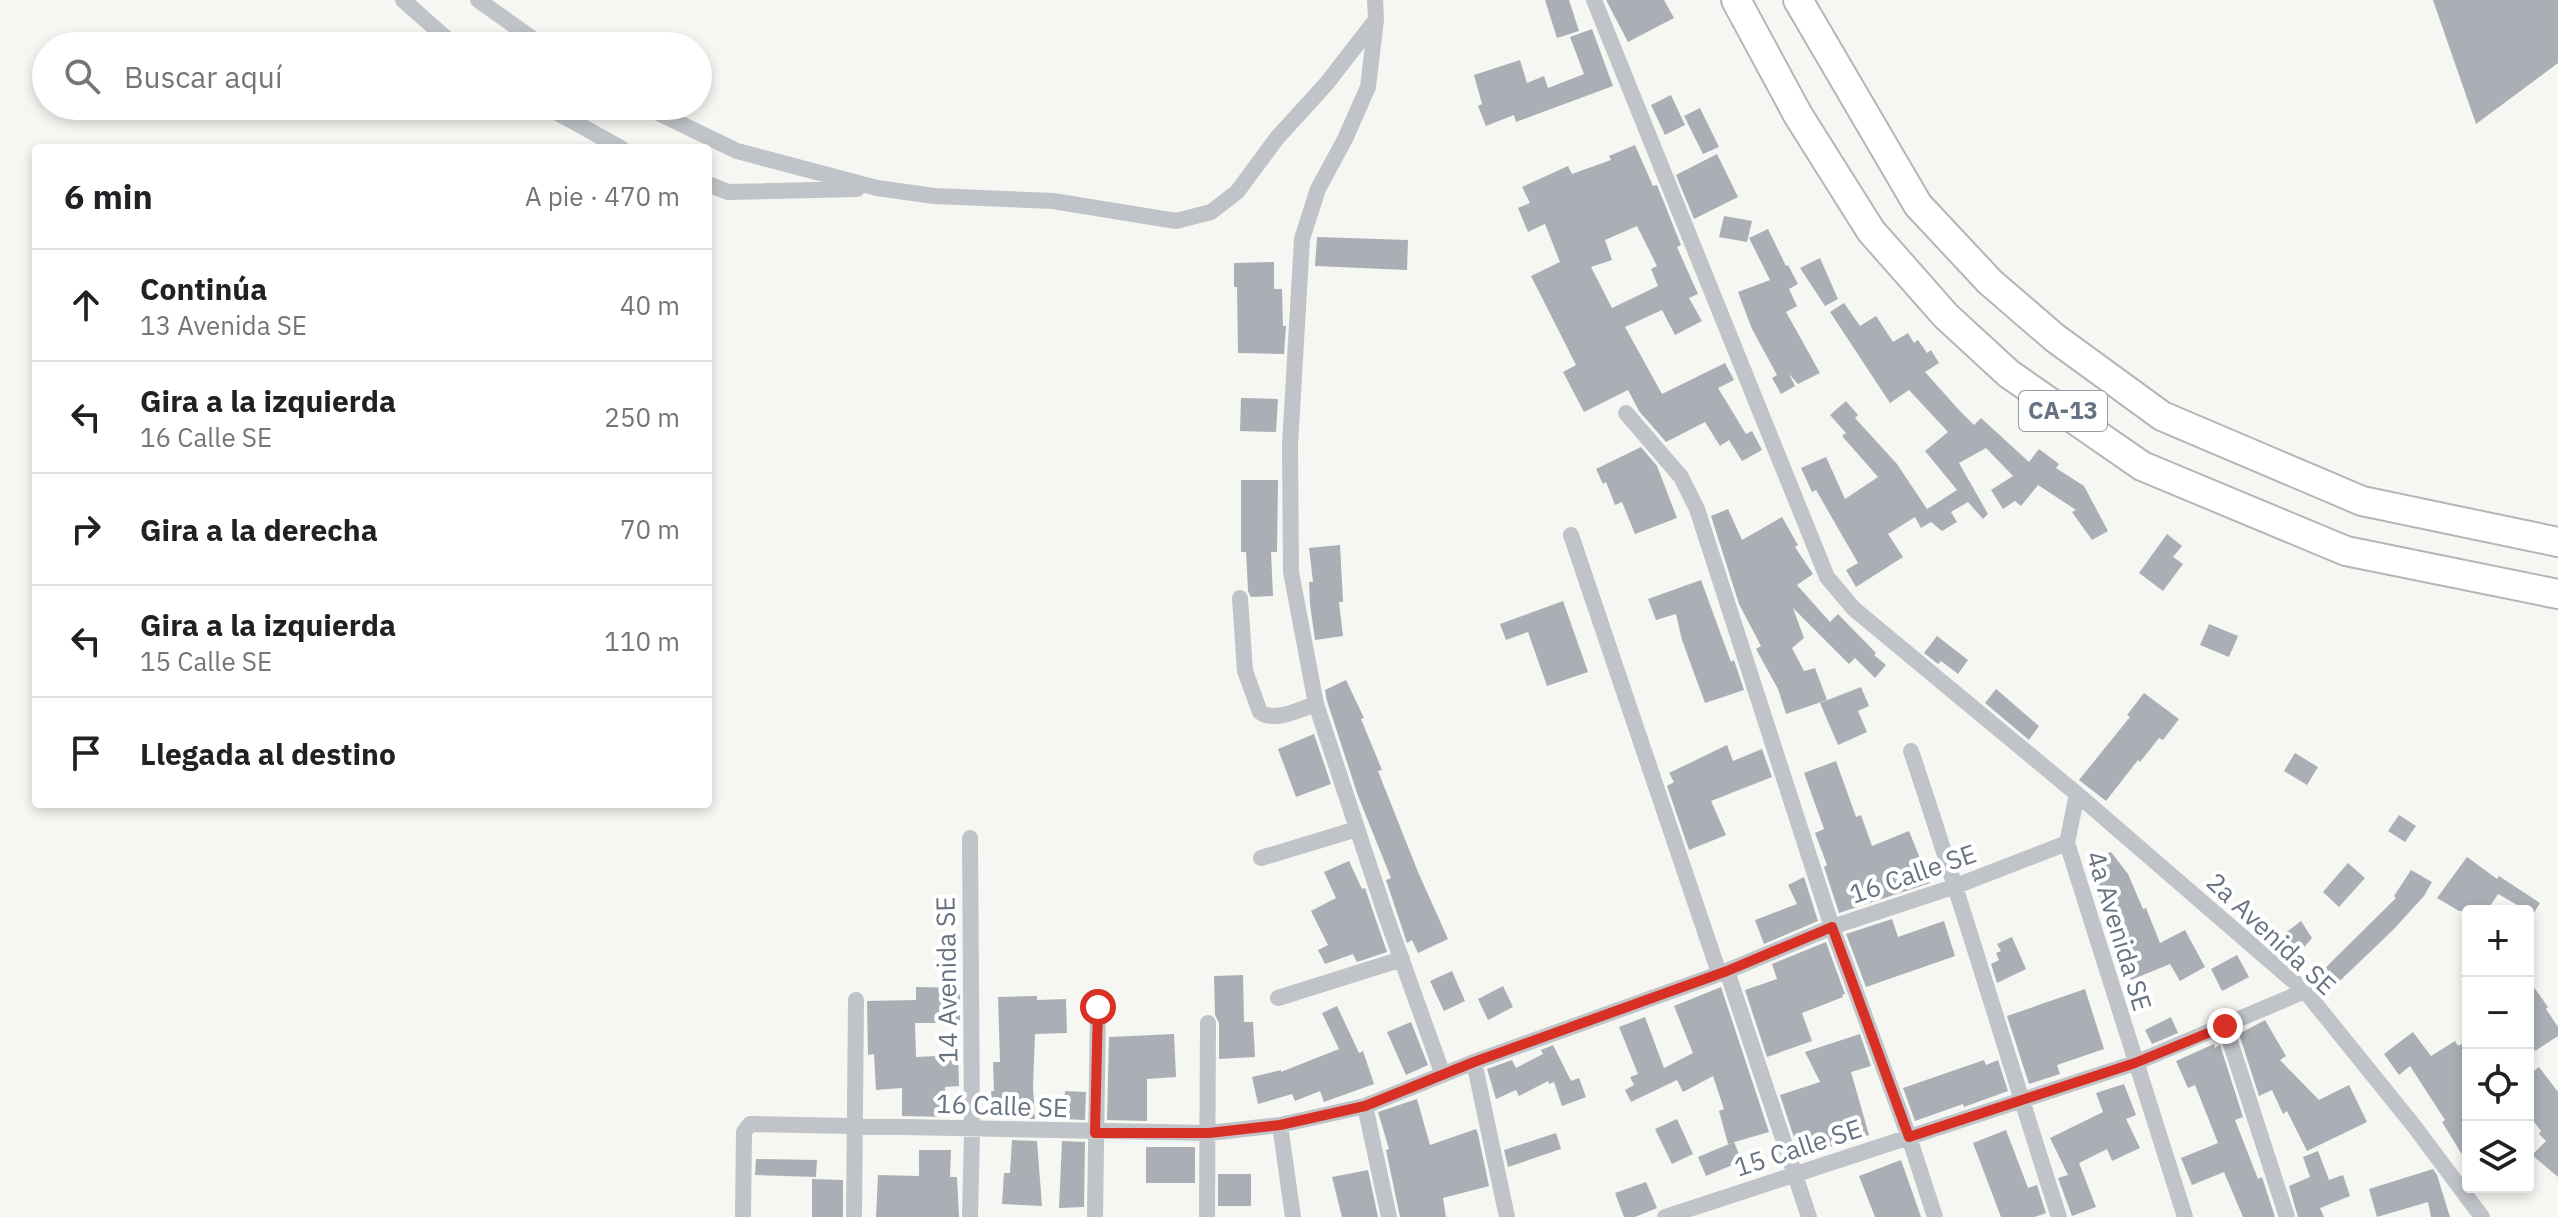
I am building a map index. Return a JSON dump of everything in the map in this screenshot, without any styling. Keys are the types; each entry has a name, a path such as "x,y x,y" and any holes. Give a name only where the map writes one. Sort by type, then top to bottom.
{"highway":[{"name":"CA-13","path":"1736,0 1798,115 1871,231 1946,316 2009,374 2142,466 2346,551 2558,594"},
{"name":"CA-13","path":"1798,0 1918,205 2001,291 2055,338 2162,416 2362,501 2558,542"}],"street":[{"path":"403,0 439,32"},
{"path":"478,0 523,32"},
{"path":"1375,0 1376,20 1368,87 1318,189 1302,239 1290,445 1291,572 1316,704 1443,1075"},
{"name":"2a Avenida SE","path":"1594,0 1827,577 1854,609 2077,794 2305,991 2414,1126 2482,1217"},
{"path":"673,120 737,151 877,188 934,196 1053,201 1176,221 1211,212 1237,192 1277,138 1327,83 1376,20"},
{"path":"570,120 614,144"},
{"path":"712,186 728,192 877,188"},
{"path":"1626,413 1681,477 1697,509 1832,927 1935,1217"},
{"path":"1571,535 1809,1217"},
{"path":"1240,598 1245,671 1260,712 1273,717 1316,704"},
{"path":"1911,751 2059,1217"},
{"name":"4a Avenida SE","path":"2077,794 2067,843 2185,1217"},
{"path":"1261,858 1357,829"},
{"name":"14 Avenida SE","path":"970,838 970,1217"},
{"name":"16 Calle SE","path":"743,1217 744,1132 750,1124 1095,1133 1209,1133 1280,1125 1365,1106 1474,1062 1723,972 1832,927 1956,886 2067,843"},
{"path":"1278,998 1402,959"},
{"name":"15 Calle SE","path":"1665,1217 2135,1063 2305,991"},
{"path":"854,1217 856,1000"},
{"path":"1095,1217 1098,1007"},
{"path":"1207,1217 1208,1023"},
{"path":"2225,1026 2287,1217"},
{"path":"1474,1062 1507,1217"},
{"path":"1365,1106 1389,1217"},
{"path":"1280,1125 1293,1217"}],"building":[{"path":"1545,0 1569,0 1579,31 1557,38"},
{"path":"1606,0 1664,0 1674,18 1628,42"},
{"path":"2433,0 2558,0 2558,63 2476,124"},
{"path":"1592,29 1613,86 1516,122 1514,115 1486,126 1478,106 1482,104 1474,75 1520,60 1527,83 1544,76 1548,88 1584,74 1570,37"},
{"path":"1671,95 1685,125 1665,135 1651,105"},
{"path":"1700,108 1719,147 1703,154 1684,116"},
{"path":"1635,145 1653,186 1657,185 1681,245 1677,247 1698,294 1689,298 1702,321 1675,335 1662,310 1625,327 1662,394 1725,363 1734,380 1718,388 1746,434 1752,431 1762,450 1742,461 1729,440 1720,446 1705,422 1666,442 1639,411 1628,390 1584,412 1563,372 1576,365 1531,276 1560,262 1545,224 1528,232 1518,208 1530,203 1522,187 1568,166 1572,174 1611,160 1609,156","holes":["1637,226 1657,266 1651,269 1658,286 1612,308 1591,267 1612,260 1605,240"]},
{"path":"1717,154 1738,197 1694,219 1676,175"},
{"path":"1724,216 1752,221 1747,242 1719,237"},
{"path":"1768,229 1798,284 1789,289 1797,306 1786,312 1820,373 1798,384 1789,374 1795,386 1781,394 1772,378 1777,375 1752,329 1738,292 1770,280 1749,238"},
{"path":"1317,237 1408,240 1407,270 1315,266"},
{"path":"1820,258 1838,299 1825,306 1800,268"},
{"path":"1274,262 1274,289 1282,289 1283,326 1286,326 1284,354 1238,353 1234,263"},
{"path":"1844,303 1860,326 1876,316 1893,342 1908,333 1914,343 1918,340 1927,353 1931,350 1939,363 1925,372 1959,410 1974,425 1981,418 2029,462 2039,449 2059,464 2056,468 2084,486 2108,531 2092,540 2072,512 2076,510 2038,485 2021,506 2015,501 2003,509 1991,490 2013,476 1986,448 1959,463 1988,514 1983,519 1968,502 1951,512 1957,522 1942,531 1931,522 1921,528 1915,517 1888,534 1903,557 1856,587 1846,570 1858,563 1816,490 1812,492 1801,468 1826,457 1845,499 1878,477 1842,436 1846,433 1830,415 1846,401 1858,415 1855,418 1897,464 1927,509 1957,490 1925,451 1948,432 1909,390 1890,403 1830,312"},
{"path":"1241,398 1278,399 1276,432 1240,431"},
{"path":"1641,447 1657,466 1677,518 1635,534 1622,502 1615,505 1606,482 1603,484 1596,469"},
{"path":"1241,480 1278,480 1277,552 1271,552 1273,596 1251,597 1248,591 1246,552 1241,552"},
{"path":"1728,509 1742,540 1782,517 1798,545 1795,547 1813,574 1797,585 1830,622 1838,614 1876,653 1874,655 1886,665 1875,678 1855,658 1849,664 1793,608 1804,638 1792,648 1804,671 1815,668 1827,700 1786,714 1778,689 1756,649 1761,646 1739,604 1711,516"},
{"path":"2167,534 2182,546 2173,557 2183,564 2163,591 2139,573"},
{"path":"1340,545 1343,602 1339,602 1343,636 1315,640 1310,604 1309,582 1313,582 1309,548"},
{"path":"1701,580 1744,690 1705,703 1676,614 1656,620 1648,599"},
{"path":"1563,601 1588,672 1547,686 1528,632 1506,640 1500,624"},
{"path":"2209,624 2238,636 2229,657 2200,645"},
{"path":"1937,636 1968,660 1958,674 1924,653"},
{"path":"1346,680 1364,718 1361,719 1382,770 1378,771 1448,939 1418,953 1412,940 1407,943 1386,880 1391,878 1358,796 1327,701 1325,690"},
{"path":"1861,687 1869,706 1858,711 1867,732 1838,745 1820,703"},
{"path":"1996,689 2039,726 2029,740 1985,703"},
{"path":"2144,693 2179,719 2163,740 2159,738 2140,762 2138,760 2106,801 2079,780 2130,717 2127,715"},
{"path":"1314,734 1331,784 1296,797 1278,749"},
{"path":"1727,745 1733,761 1762,749 1772,777 1711,801 1726,835 1689,850 1667,786 1674,782 1669,773"},
{"path":"2295,753 2318,767 2307,785 2284,771"},
{"path":"1836,761 1856,817 1861,815 1872,846 1909,831 1930,883 1839,913 1815,833 1824,829 1804,773"},
{"path":"2399,815 2416,826 2405,842 2388,831"},
{"path":"2111,852 2128,874 2160,943 2185,930 2205,967 2180,981 2170,964 2131,980 2122,956 2125,955 2093,882 2102,879 2093,860"},
{"path":"2467,857 2497,879 2499,876 2540,903 2534,913 2534,905 2517,905 2498,894 2491,905 2462,905 2462,911 2459,911 2437,898"},
{"path":"1349,861 1362,889 1365,888 1387,952 1357,962 1353,954 1325,964 1318,950 1328,945 1311,911 1336,898 1324,872"},
{"path":"2348,863 2365,878 2339,907 2323,892"},
{"path":"2411,870 2432,882 2424,896 2324,996 2311,982 2396,898 2394,896"},
{"path":"1804,877 1818,921 1764,944 1755,920 1797,904 1788,885"},
{"path":"1892,919 1898,937 1944,921 1955,956 1866,987 1846,934"},
{"path":"2301,921 2312,938 2295,958 2280,937"},
{"path":"2012,937 2026,969 1997,983 1991,964 1999,960 1996,953 2001,951 1997,944"},
{"path":"1826,942 1845,994 1802,1013 1812,1041 1767,1057 1745,990 1777,979 1772,964"},
{"path":"2237,955 2249,977 2222,991 2211,969"},
{"path":"1452,971 1465,1001 1444,1011 1430,981"},
{"path":"1243,975 1244,1022 1253,1022 1255,1057 1219,1059 1214,976"},
{"path":"1503,986 1513,1007 1488,1020 1478,999"},
{"path":"916,987 960,988 960,1023 915,1023 916,1057 958,1055 959,1086 945,1087 946,1117 902,1116 902,1088 876,1090 874,1054 868,1055 867,1001 916,1000"},
{"path":"1721,987 1769,1132 1728,1144 1719,1111 1724,1109 1713,1076 1683,1092 1677,1080 1631,1102 1625,1090 1634,1085 1630,1077 1638,1074 1619,1027 1645,1017 1664,1068 1693,1053 1674,1006"},
{"path":"2534,987 2558,1027 2558,1036 2535,1051"},
{"path":"2085,989 2104,1049 2057,1065 2060,1074 2029,1084 2007,1016"},
{"path":"1037,996 1037,1000 1066,999 1067,1033 1035,1034 1035,1119 994,1118 991,1091 994,1091 993,1062 1000,1062 998,997"},
{"path":"1337,1006 1359,1053 1363,1051 1374,1084 1324,1102 1320,1091 1295,1101 1292,1094 1258,1104 1252,1077 1281,1072 1339,1049 1322,1013"},
{"path":"2171,1017 2178,1033 2152,1044 2145,1030"},
{"path":"2265,1020 2286,1056 2280,1060 2319,1100 2349,1085 2367,1122 2307,1151 2287,1111 2283,1114 2272,1090 2259,1096 2239,1034"},
{"path":"1411,1022 1428,1065 1406,1075 1387,1032"},
{"path":"2413,1032 2431,1056 2455,1041 2458,1046 2462,1044 2462,1154 2442,1122 2445,1120 2410,1066 2399,1075 2384,1054"},
{"path":"1174,1034 1176,1077 1147,1079 1147,1121 1107,1120 1109,1037"},
{"path":"1860,1034 1871,1066 1851,1072 1869,1135 1800,1156 1780,1095 1820,1082 1805,1052"},
{"path":"2214,1044 2215,1048 2220,1045 2243,1117 2235,1120 2258,1179 2262,1177 2275,1217 2243,1217 2224,1172 2192,1185 2181,1158 2218,1143 2195,1085 2188,1088 2176,1061"},
{"path":"1553,1045 1571,1081 1579,1078 1586,1097 1562,1106 1554,1082 1549,1084 1548,1081 1519,1096 1516,1090 1496,1099 1487,1069 1512,1060 1516,1068"},
{"path":"1984,1060 1986,1065 1998,1060 2008,1091 1915,1121 1903,1088"},
{"path":"2539,1067 2558,1092 2558,1177 2534,1157 2546,1141 2534,1122 2534,1071"},
{"path":"2124,1084 2136,1115 2126,1119 2140,1148 2112,1161 2107,1149 2079,1163 2096,1207 2072,1216 2058,1178 2068,1175 2050,1138 2103,1112 2096,1093"},
{"path":"1065,1091 1086,1092 1085,1120 1063,1119"},
{"path":"1417,1099 1430,1145 1476,1129 1478,1134 1489,1186 1443,1198 1446,1217 1400,1217 1386,1150 1389,1149 1378,1112"},
{"path":"1677,1119 1693,1154 1672,1164 1655,1129"},
{"path":"2006,1130 2028,1188 2037,1185 2046,1213 2035,1217 2001,1217 1973,1143"},
{"path":"1556,1133 1561,1149 1508,1167 1504,1150"},
{"path":"1012,1140 1037,1141 1042,1206 1002,1204 1004,1173 1010,1173"},
{"path":"1062,1141 1085,1142 1084,1207 1059,1208"},
{"path":"1734,1142 1742,1161 1706,1176 1698,1157"},
{"path":"1146,1147 1195,1147 1195,1183 1146,1183"},
{"path":"919,1150 951,1150 950,1177 957,1177 959,1217 876,1217 878,1175 919,1176"},
{"path":"2318,1151 2329,1180 2343,1175 2350,1196 2320,1208 2324,1217 2298,1217 2289,1186 2310,1177 2303,1157"},
{"path":"756,1159 817,1160 816,1177 755,1175"},
{"path":"1901,1160 1921,1217 1875,1217 1859,1176"},
{"path":"2433,1169 2450,1217 2431,1217 2428,1202 2377,1217 2369,1189"},
{"path":"1368,1170 1378,1217 1342,1217 1332,1177"},
{"path":"1218,1174 1251,1174 1251,1206 1218,1206"},
{"path":"812,1179 843,1180 843,1217 812,1217"},
{"path":"1646,1182 1657,1208 1635,1217 1624,1217 1615,1193"}],"route":[{"path":"1098,1007 1095,1133 1209,1133 1280,1125 1365,1106 1474,1062 1727,971 1832,927 1909,1137 2135,1063 2225,1026"}]}
